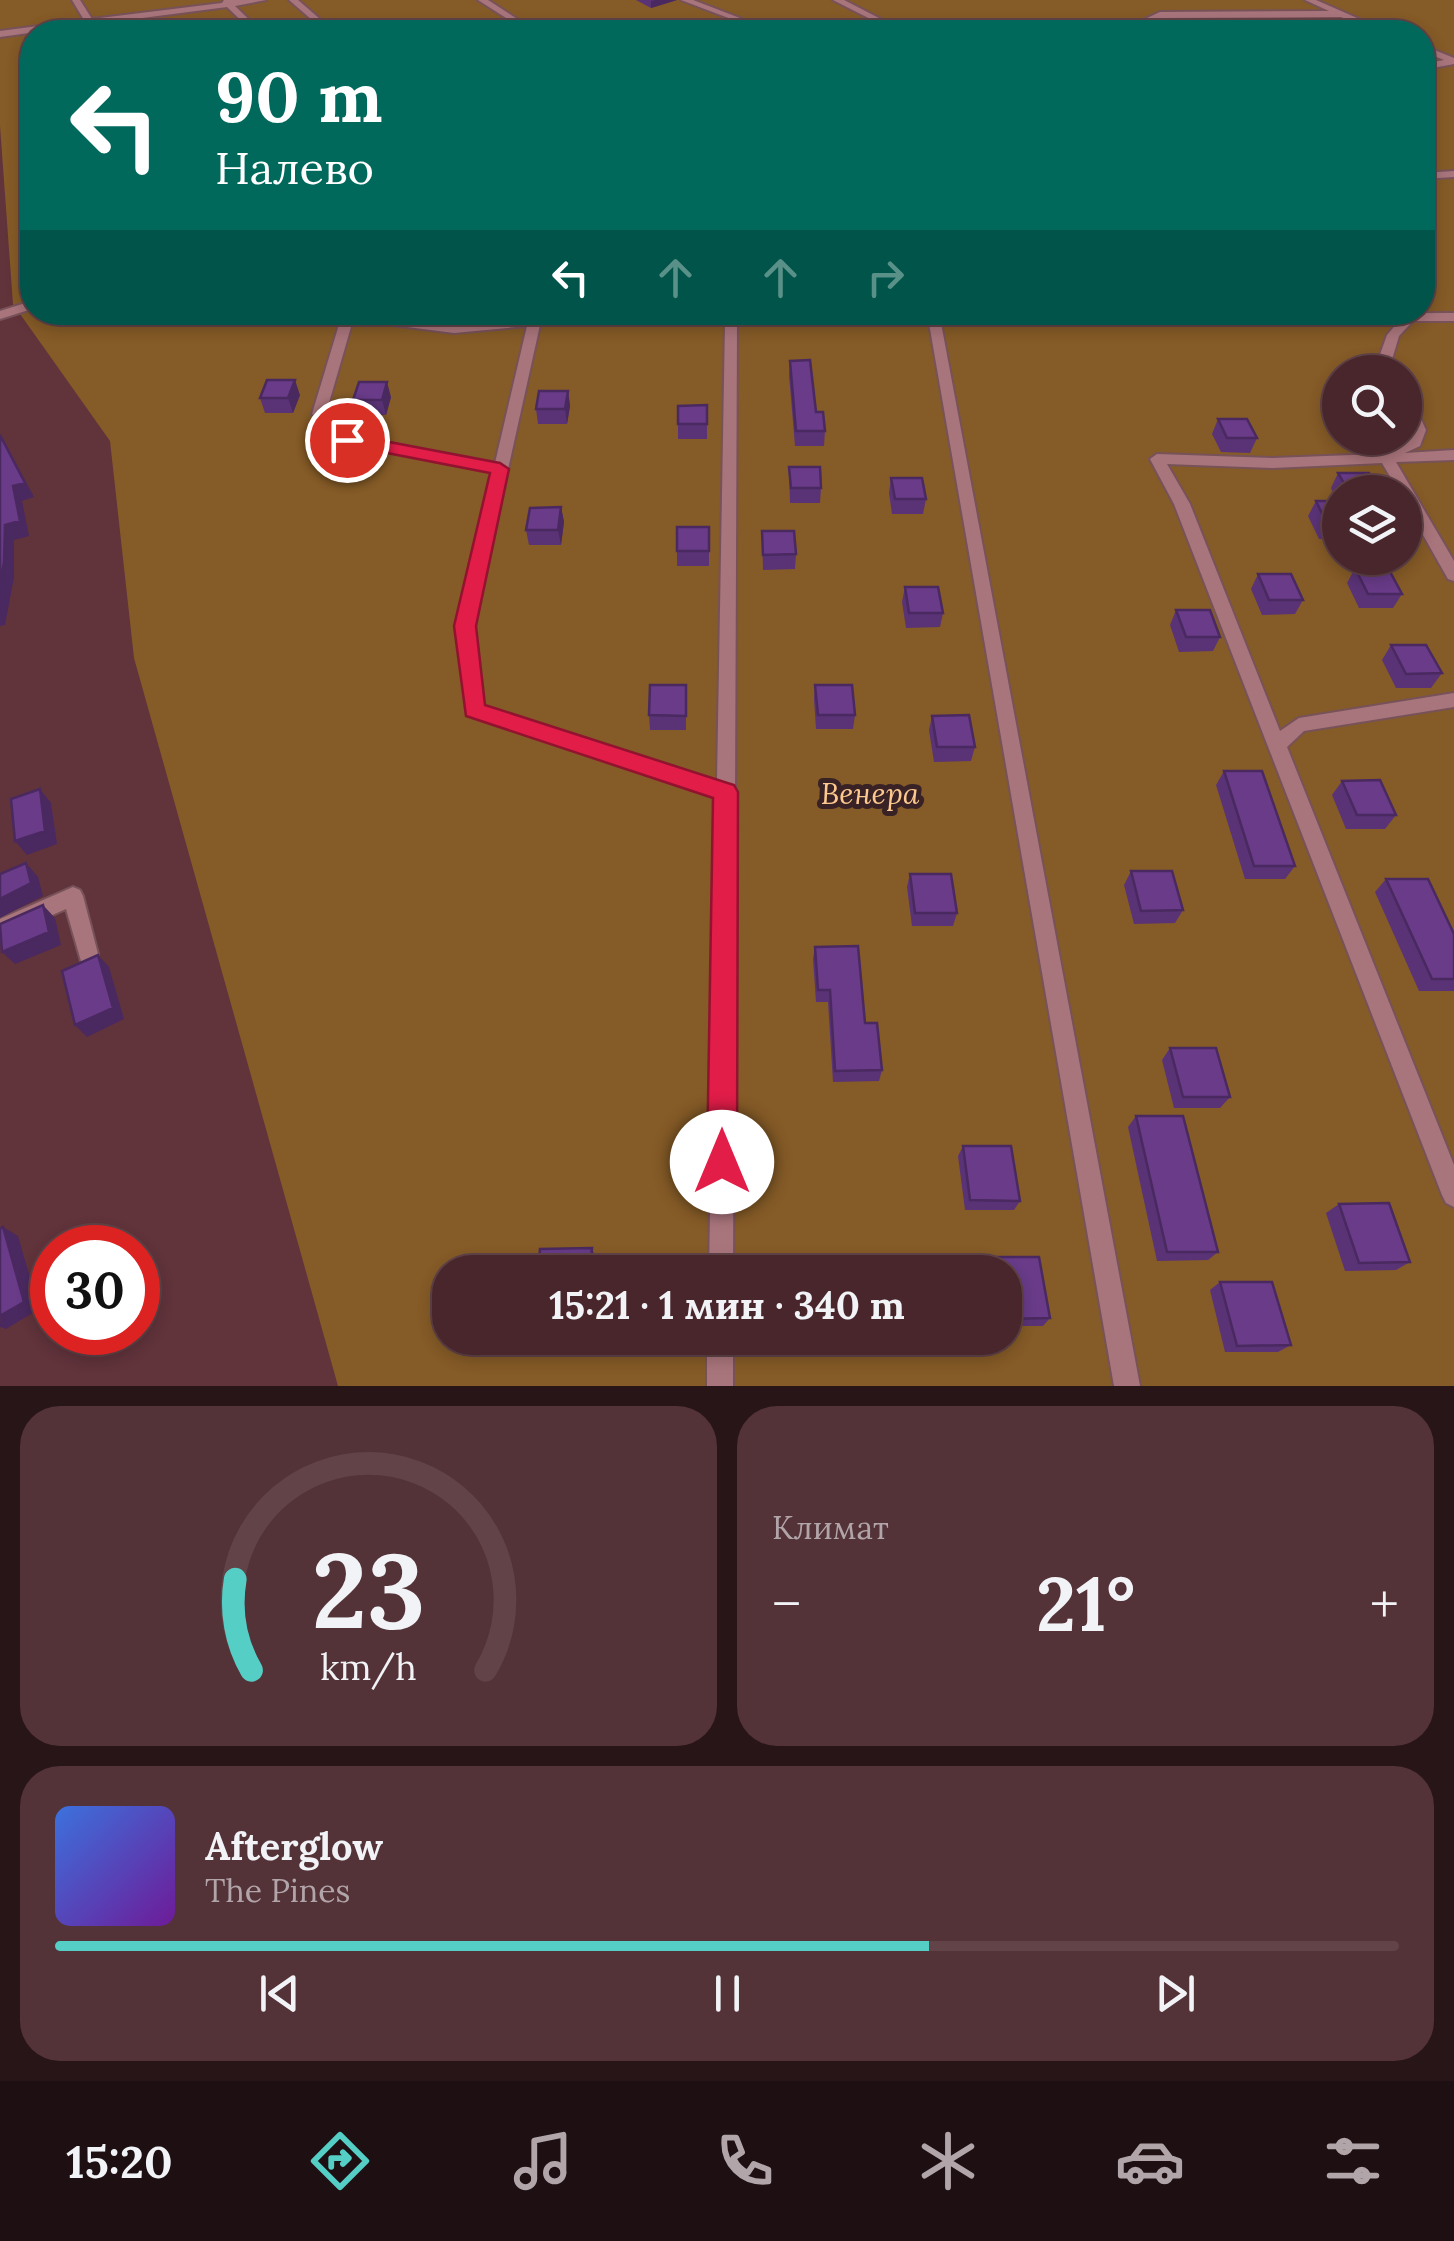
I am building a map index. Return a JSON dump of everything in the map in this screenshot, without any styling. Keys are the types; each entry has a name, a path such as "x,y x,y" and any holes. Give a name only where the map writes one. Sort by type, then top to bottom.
{"street":[{"path":"139,20 226,2 262,0"},
{"path":"293,0 317,20"},
{"path":"482,0 514,20"},
{"path":"685,0 739,20"},
{"path":"837,0 876,20"},
{"path":"1309,0 1356,20"},
{"path":"226,2 245,20"},
{"path":"1149,20 1160,15 1341,14"},
{"path":"345,325 320,414 347,440 500,469"},
{"path":"409,325 454,330 488,325"},
{"path":"533,325 465,626 474,710 726,792"},
{"path":"721,1255 731,325"},
{"path":"936,325 1127,1386"},
{"path":"1386,355 1393,335 1402,325"},
{"path":"1454,455 1274,463 1158,460 1182,504 1454,1195"},
{"path":"1384,456 1454,576"},
{"path":"1277,745 1299,725 1454,700"},
{"path":"0,930 74,896 88,954"},
{"path":"720,1355 720,1386"}],"green space":[{"name":"Венера","path":"0,0 1454,0 1454,1386 338,1386 134,658 110,441 28,325 1435,325 1435,20 20,20 20,314 13,304 0,126"}],"building":[{"path":"810,360 816,412 823,412 825,431 796,431 790,361"},
{"path":"267,380 295,380 288,398 260,398"},
{"path":"359,382 387,382 382,400 353,400"},
{"path":"539,391 568,391 565,409 536,409"},
{"path":"707,405 707,424 678,424 678,406"},
{"path":"1218,419 1247,419 1257,438 1227,438"},
{"path":"0,435 25,483 13,486 20,521 5,525 0,583"},
{"path":"789,467 820,467 821,488 791,488"},
{"path":"891,478 922,478 926,499 895,499"},
{"path":"561,507 558,530 526,530 530,508"},
{"path":"677,527 709,527 709,551 677,551"},
{"path":"762,531 794,531 796,554 763,555"},
{"path":"1258,574 1291,574 1303,600 1269,600"},
{"path":"1358,575 1392,575 1402,594 1368,594"},
{"path":"905,587 938,587 943,613 909,613"},
{"path":"1176,610 1210,610 1220,637 1186,637"},
{"path":"1391,645 1426,645 1442,673 1406,674"},
{"path":"650,685 686,685 686,716 649,715"},
{"path":"815,685 852,685 855,715 818,715"},
{"path":"969,715 975,747 937,747 932,716"},
{"path":"1224,771 1262,771 1295,866 1254,866"},
{"path":"1380,780 1396,815 1357,815 1342,781"},
{"path":"40,789 45,831 15,841 11,799"},
{"path":"26,863 31,883 0,899 0,874"},
{"path":"1131,871 1172,871 1183,910 1141,911"},
{"path":"910,874 951,874 957,913 915,913"},
{"path":"1386,879 1428,879 1454,934 1454,979 1432,979"},
{"path":"43,905 49,932 2,952 0,924"},
{"path":"858,946 865,1023 877,1023 882,1070 835,1071 830,990 818,990 815,947"},
{"path":"98,955 113,1008 75,1025 62,971"},
{"path":"1170,1048 1216,1048 1230,1097 1183,1097"},
{"path":"1136,1116 1183,1116 1218,1252 1167,1252"},
{"path":"963,1146 1011,1146 1020,1201 970,1200"},
{"path":"1389,1203 1410,1262 1359,1263 1339,1204"},
{"path":"3,1227 24,1302 0,1316 0,1229"},
{"path":"592,1248 591,1255 539,1255 540,1249"},
{"path":"1022,1257 1039,1257 1050,1318 1022,1319"},
{"path":"1220,1282 1272,1282 1291,1345 1237,1346"}],"route":[{"path":"347,440 500,469 465,626 474,710 726,792 722,1162"}]}
